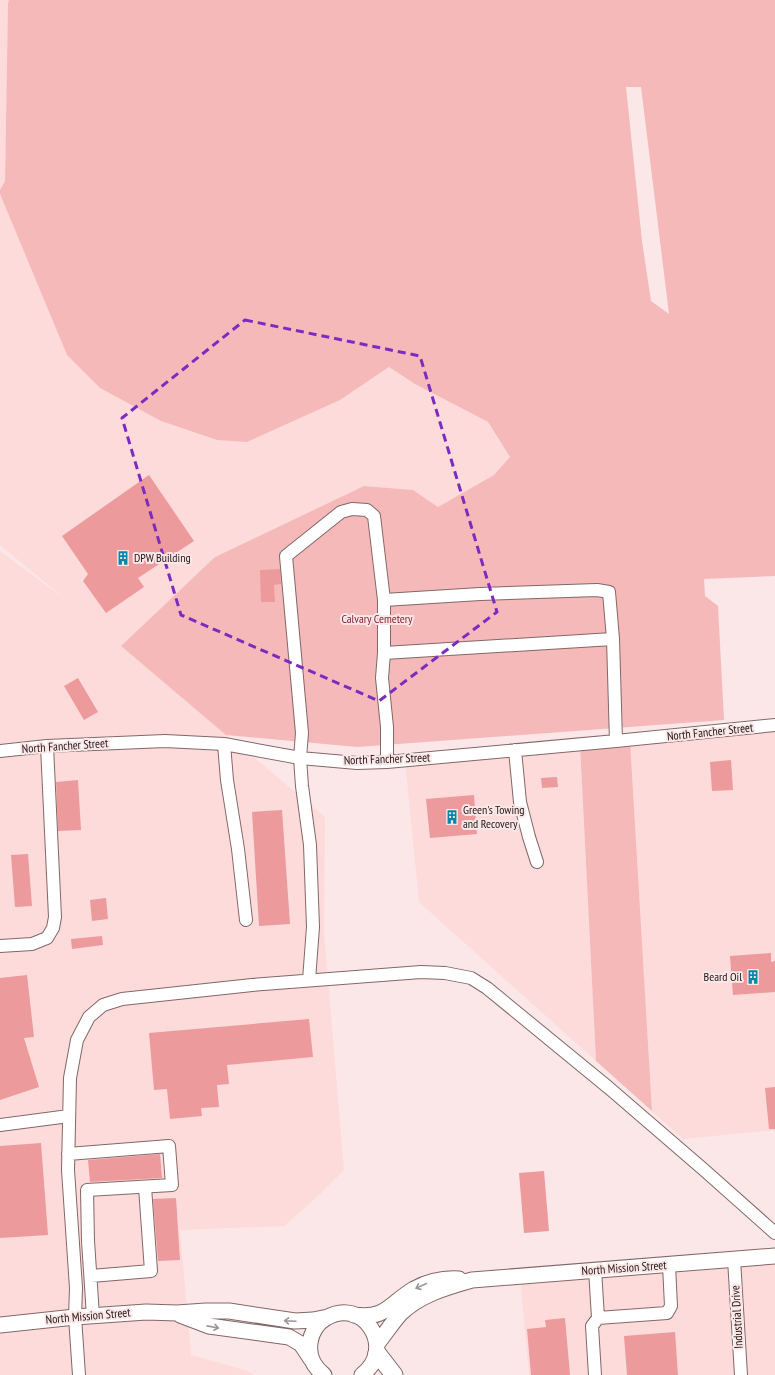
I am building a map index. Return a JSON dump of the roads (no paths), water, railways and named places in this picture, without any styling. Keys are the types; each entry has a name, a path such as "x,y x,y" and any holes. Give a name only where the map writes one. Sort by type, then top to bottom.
{"highway":[{"path":"377,1349 394,1375"}],"main road":[{"name":"North Mission Street","path":"0,1325 75,1317 146,1312 177,1313 229,1311 295,1321 313,1320 340,1313 365,1316 375,1315 382,1312 413,1290 438,1280 472,1280 595,1269 669,1265 775,1256"},
{"name":"North Mission Street","path":"362,1375 372,1365 377,1349 401,1313 416,1301 432,1293 472,1280"},
{"name":"North Mission Street","path":"177,1313 209,1326 237,1331 276,1334 289,1337 300,1344 312,1359 318,1370 324,1375"},
{"path":"353,1314 368,1324 375,1335 377,1349"},
{"path":"312,1359 310,1347 312,1335 318,1324 328,1317"}],"street":[{"path":"310,980 313,927 310,845 302,786 300,758 302,733 286,556 341,512 352,509 367,510 374,516 384,600 384,653 382,678 387,727 387,762"},
{"path":"384,600 480,594 597,590 610,592 616,741"},
{"path":"384,653 613,639"},
{"name":"North Fancher Street","path":"0,751 47,746 165,741 224,744 300,758 357,763 387,762 775,725"},
{"path":"224,744 227,780 238,848 246,920"},
{"path":"0,946 32,944 47,938 53,928 55,917 47,746"},
{"path":"515,750 520,802 537,862"},
{"path":"79,1375 75,1317 76,1288 68,1154 70,1078 77,1040 89,1017 103,1005 122,999 310,980 421,972 445,973 471,978 505,1002 609,1088 703,1169 775,1234"},
{"path":"0,1125 69,1116"},
{"path":"68,1154 169,1146 172,1185 87,1190 93,1316"},
{"path":"91,1276 151,1271 145,1187"},
{"name":"Industrial Drive","path":"734,1259 741,1375"},
{"path":"598,1318 667,1313 671,1306 669,1265"},
{"path":"595,1269 598,1318 592,1326 595,1375"}],"place":[{"name":"DPW Building","path":"123,558"},
{"name":"Green's Towing and Recovery","path":"452,817"},
{"name":"Beard Oil","path":"753,977"}],"park label":[{"name":"Calvary Cemetery","path":"377,619"}]}
